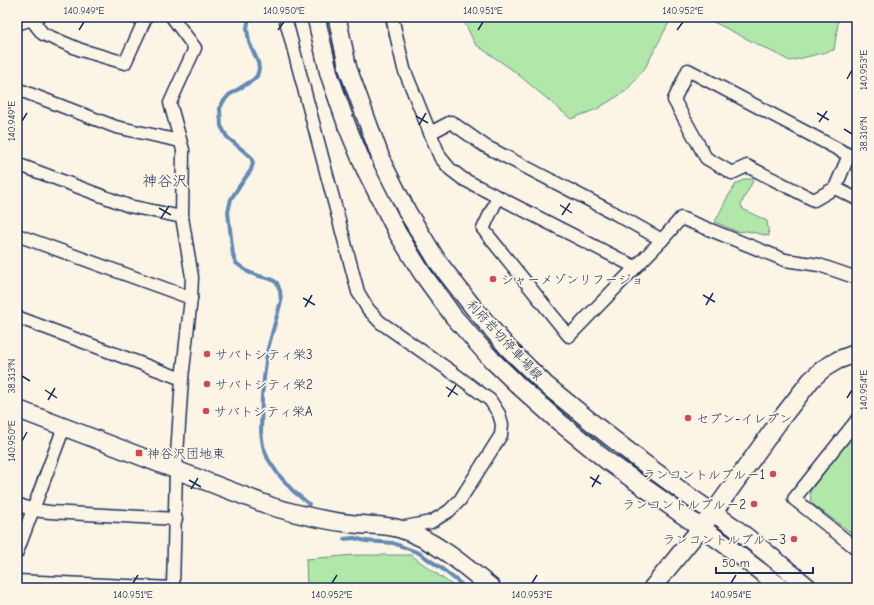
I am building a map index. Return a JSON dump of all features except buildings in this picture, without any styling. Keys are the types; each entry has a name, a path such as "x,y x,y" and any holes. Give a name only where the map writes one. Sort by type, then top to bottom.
{"main road":[{"name":"利府岩切停車場線","path":"316,17 329,74 347,126 365,169 398,234 422,273 454,317 492,360 520,388 558,421 606,460 782,588"},
{"name":"利府岩切停車場線","path":"337,17 348,69 383,164 408,212 438,262 473,307 508,348 546,385 641,461 734,527 809,588"},
{"path":"652,588 713,513 811,380 823,369 838,360 857,353"},
{"path":"17,409 266,504 301,515 399,529 439,548 460,562 492,588"}],"street":[{"path":"17,24 34,18 43,34 81,50 125,63 146,17"},
{"path":"17,581 173,588 176,519 176,470 182,379 192,277 182,217 183,150 170,103 195,48 172,17"},
{"path":"285,17 358,292 368,309 380,322 490,400 499,414 502,424 501,435 460,500 449,512 431,522 399,529"},
{"path":"392,17 404,69 440,157 450,169 463,179 635,267"},
{"path":"688,70 849,155 835,188 814,200 747,166 732,173 706,158 674,100 688,70"},
{"path":"17,88 116,127 180,141"},
{"path":"430,133 451,122 485,146 616,214 662,240"},
{"path":"17,164 129,206 182,217"},
{"path":"835,188 857,199"},
{"path":"498,197 483,229 569,336 662,240 680,218 785,260 820,265 857,278"},
{"path":"17,235 191,298"},
{"path":"17,317 182,379"},
{"path":"857,420 794,499 857,549"},
{"path":"17,552 64,428"},
{"path":"17,504 34,510 50,512 176,519"}],"green space":[{"path":"462,17 672,17 645,68 626,91 597,109 571,119 514,71 475,44"},
{"path":"704,17 839,17 834,50 790,61"},
{"path":"745,179 754,179 741,204 743,209 767,221 769,236 747,231 738,232 715,222 736,184"},
{"path":"857,430 857,537 811,503 810,491"},
{"path":"355,555 411,555 456,588 307,588 306,559"}],"waterway":[{"path":"249,17 247,28 249,42 258,62 259,69 257,76 229,95 220,108 221,126 227,137 251,157 253,163 251,170 231,199 228,212 233,255 236,263 248,272 271,279 277,283 280,291 281,301 267,352 262,396 261,432 263,446 268,459 278,474 293,491 309,504"},
{"path":"344,539 354,538 366,541 393,543 419,553 466,588"}],"place":[{"name":"シャーメゾンリフージョ","path":"493,279"},
{"name":"サバトシティ栄3","path":"207,354"},
{"name":"サバトシティ栄2","path":"207,384"},
{"name":"サバトシティ栄A","path":"206,411"},
{"name":"セブン-イレブン","path":"688,418"},
{"name":"神谷沢団地東","path":"139,453"},
{"name":"ランコントルブルー1","path":"773,474"},
{"name":"ランコントルブルー2","path":"754,504"},
{"name":"ランコントルブルー3","path":"794,539"}],"district":[{"name":"神谷沢","path":"165,181"}]}
